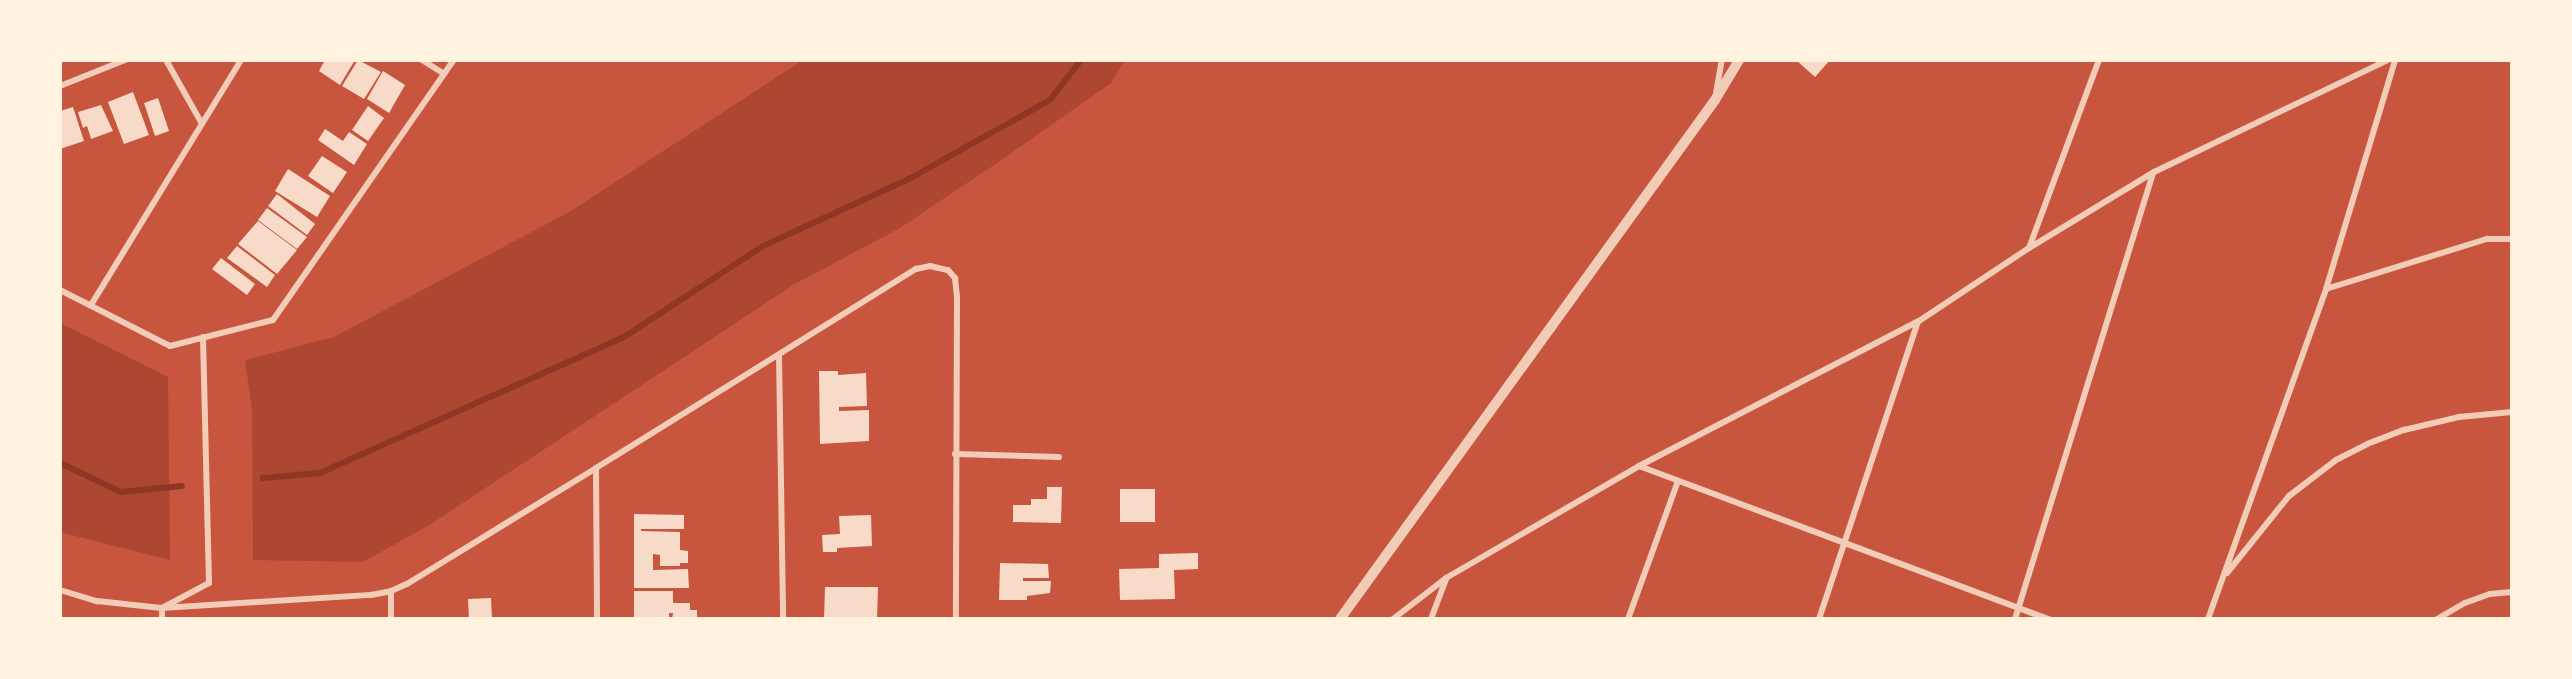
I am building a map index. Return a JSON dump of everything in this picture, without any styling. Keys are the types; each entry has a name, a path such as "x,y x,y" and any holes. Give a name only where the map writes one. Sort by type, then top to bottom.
{"street":[{"path":"60,86 125,60"},
{"path":"166,60 201,122"},
{"path":"92,305 201,122 241,60"},
{"path":"422,60 444,74"},
{"path":"60,290 170,346 273,320 454,60"},
{"path":"1715,100 1722,60"},
{"path":"1340,619 1715,100 1739,60"},
{"path":"2030,248 2100,60"},
{"path":"1393,619 1446,578 1639,466 1918,321 2030,248 2154,172 2388,60"},
{"path":"2208,619 2326,289 2395,60"},
{"path":"2015,619 2154,172"},
{"path":"2326,289 2487,239 2512,238"},
{"path":"60,590 97,601 162,609 371,595 391,591 596,468 916,269 930,266 948,270 956,278 954,454 956,619"},
{"path":"1819,619 1918,321"},
{"path":"162,609 209,583 203,337"},
{"path":"779,355 783,619"},
{"path":"2222,578 2289,495 2336,460 2367,444 2404,430 2459,417 2512,412"},
{"path":"954,454 1059,457"},
{"path":"1639,466 2049,619"},
{"path":"596,468 597,619"},
{"path":"1628,619 1678,481"},
{"path":"1431,619 1446,578"},
{"path":"391,591 391,619"},
{"path":"2437,619 2465,603 2490,594 2512,592"},
{"path":"162,609 162,619"}],"shaded area":[{"path":"803,60 1125,60 1111,83 900,228 793,285 431,524 363,562 253,560 252,409 245,360 334,337 571,211"},
{"path":"60,323 168,377 170,560 60,532"}],"building":[{"path":"325,60 355,60 340,85 319,71"},
{"path":"358,60 381,72 364,99 342,86"},
{"path":"1796,60 1830,60 1815,77"},
{"path":"383,71 405,85 389,113 367,99"},
{"path":"133,92 149,135 124,144 108,102"},
{"path":"158,98 169,131 155,136 144,103"},
{"path":"101,105 113,131 91,139 87,126 83,128 78,112"},
{"path":"368,106 384,118 368,141 352,130"},
{"path":"73,107 84,141 60,149 60,111"},
{"path":"325,129 343,141 349,132 367,144 354,165 318,140"},
{"path":"322,156 347,172 333,193 308,176"},
{"path":"288,169 330,196 317,217 275,191"},
{"path":"277,194 315,224 307,235 268,206"},
{"path":"267,208 307,237 297,249 258,220"},
{"path":"258,221 297,250 277,274 238,244"},
{"path":"237,246 275,275 267,287 227,258"},
{"path":"221,258 255,284 247,295 212,269"},
{"path":"819,371 838,371 838,375 866,373 867,406 839,407 839,411 869,410 869,441 820,444"},
{"path":"1047,487 1062,487 1061,523 1013,522 1013,505 1031,505 1031,499 1047,499"},
{"path":"1120,489 1155,489 1155,522 1120,522"},
{"path":"634,514 684,515 684,529 641,529 641,531 680,532 680,550 688,551 688,563 680,563 680,566 660,566 660,555 653,554 653,570 688,569 689,588 634,588"},
{"path":"871,515 872,546 837,548 837,552 823,552 822,535 840,534 839,516"},
{"path":"1198,553 1198,569 1174,570 1175,599 1120,600 1119,569 1159,568 1159,554"},
{"path":"1000,563 1048,564 1049,578 1023,578 1023,581 1051,581 1050,593 1027,596 1027,600 999,600"},
{"path":"825,587 878,587 877,619 824,619"},
{"path":"634,591 673,591 673,603 690,603 690,610 697,610 697,619 672,619 673,613 669,613 669,619 634,619"},
{"path":"491,598 492,619 469,619 468,599"}],"waterway":[{"path":"263,478 320,473 624,337 763,246 909,179 1050,100 1081,60"},
{"path":"60,463 121,492 182,486"}]}
